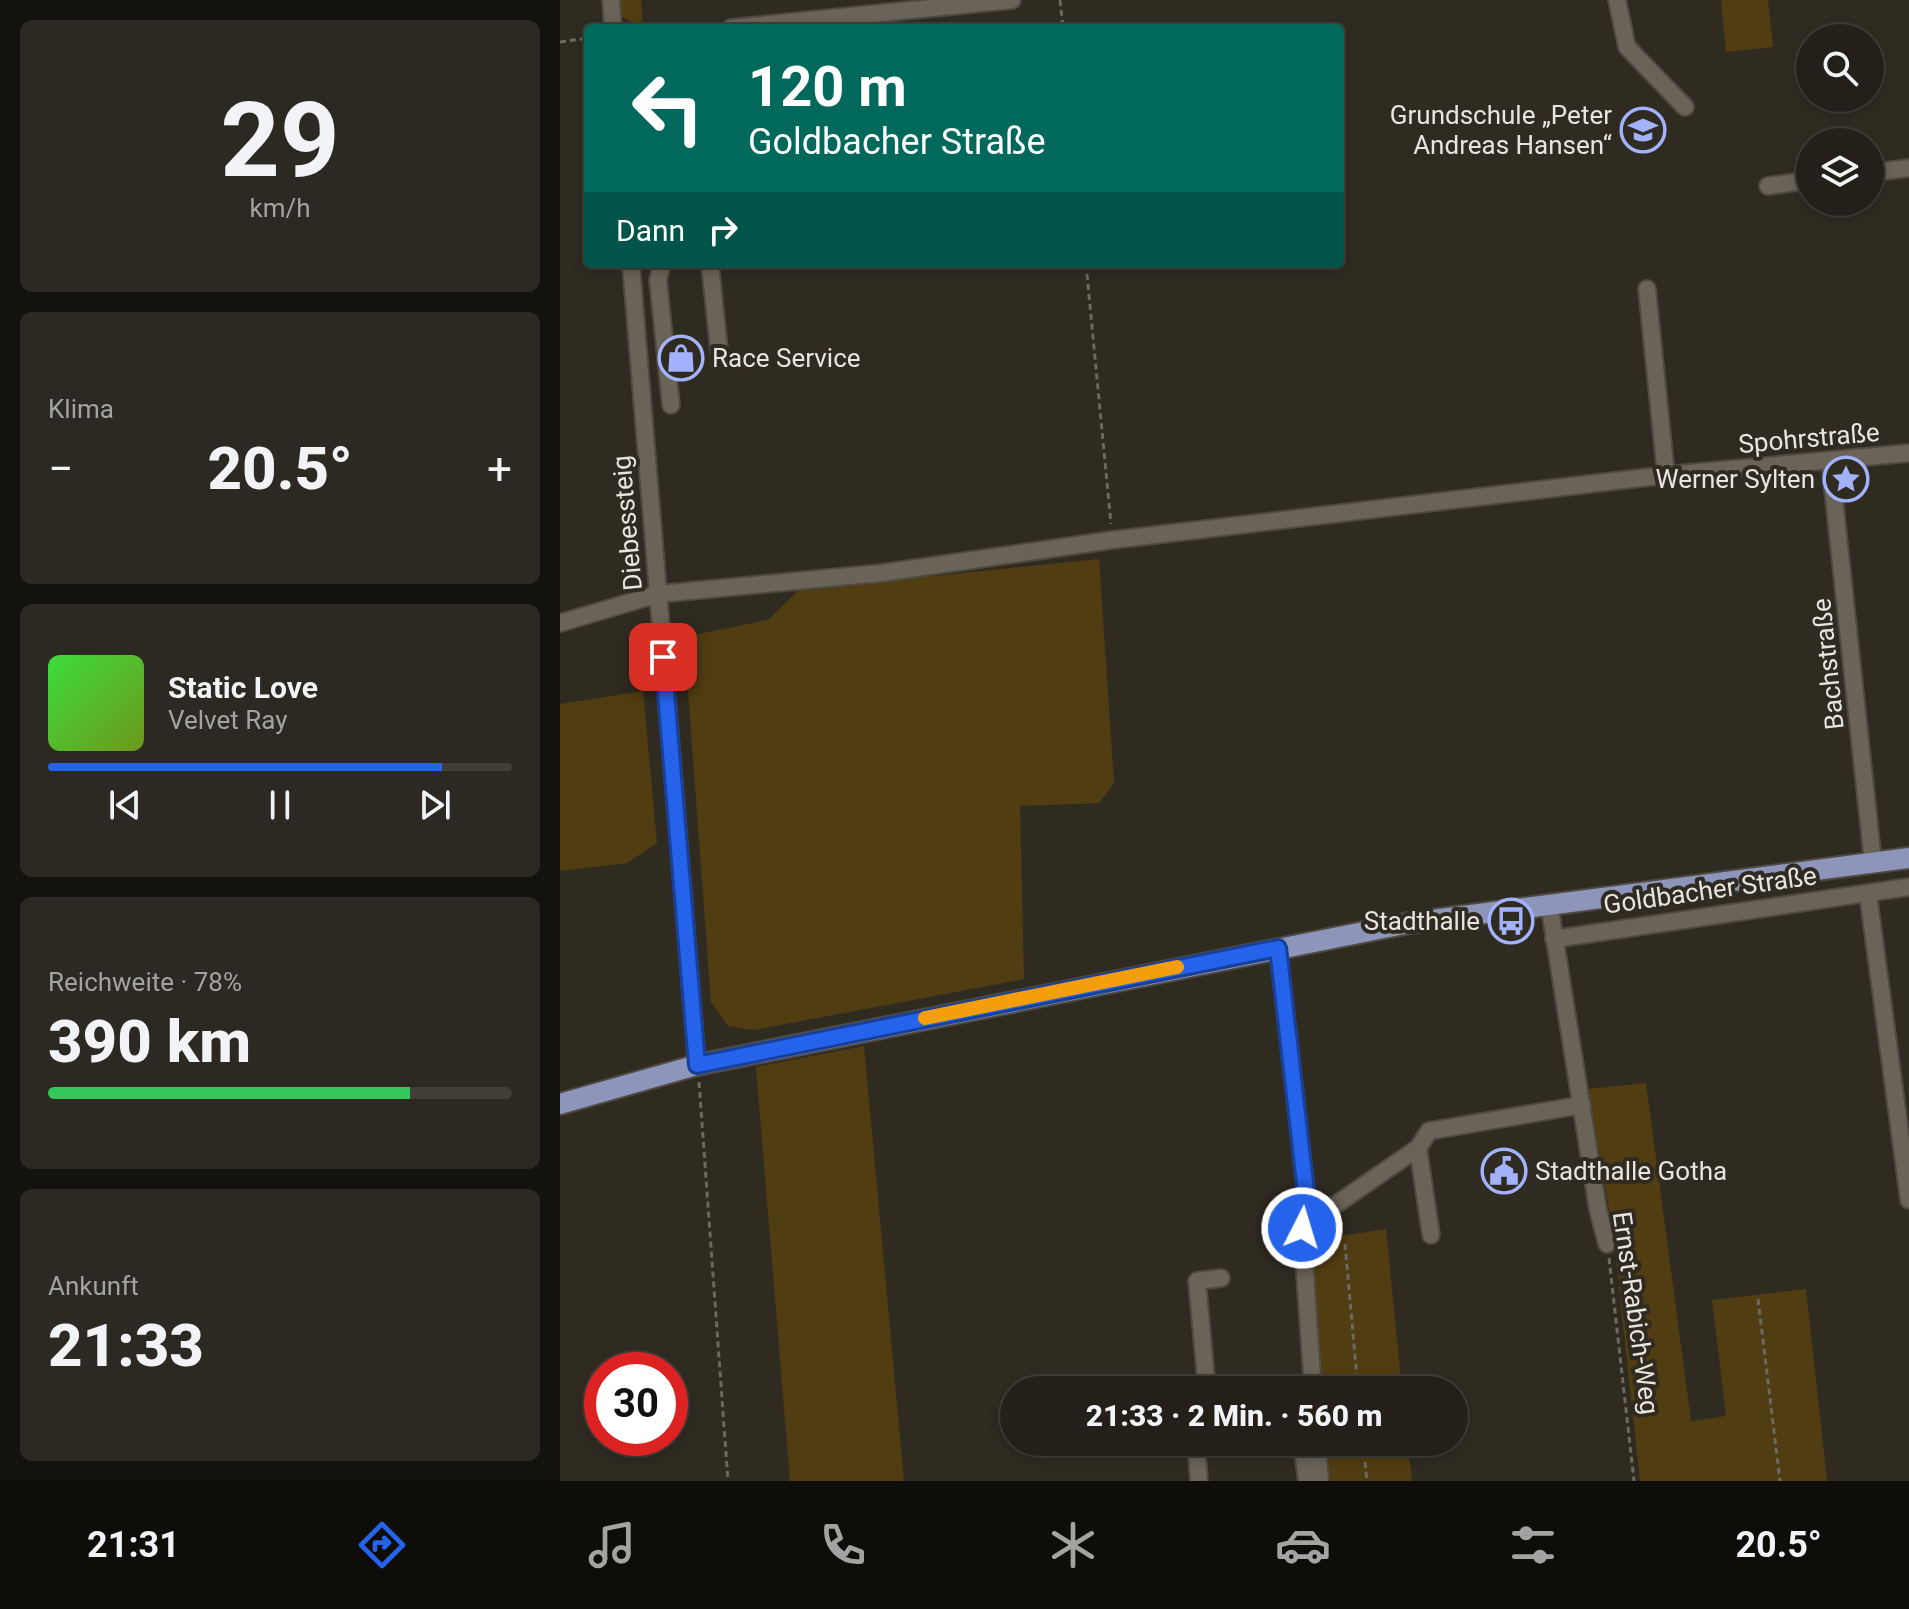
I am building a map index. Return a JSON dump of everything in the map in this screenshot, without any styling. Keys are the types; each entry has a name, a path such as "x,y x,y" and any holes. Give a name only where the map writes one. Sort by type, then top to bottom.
{"main road":[{"name":"Goldbacher Straße","path":"560,1104 697,1065 1409,923 1909,858"}],"street":[{"path":"611,0 613,24"},
{"path":"828,23 1012,0"},
{"path":"1617,0 1627,47 1685,107"},
{"path":"1884,171 1909,168"},
{"path":"1768,186 1796,182"},
{"name":"Diebessteig","path":"631,268 697,1065"},
{"path":"661,268 658,280 671,405"},
{"path":"710,268 720,359"},
{"path":"1647,289 1666,475"},
{"path":"635,315 661,313"},
{"name":"Spohrstraße","path":"560,623 658,594 882,573 1112,540 1666,475 1909,453"},
{"name":"Bachstraße","path":"1830,461 1873,862"},
{"name":"Goldbacher Straße","path":"1554,939 1909,887"},
{"path":"1868,894 1909,1200"},
{"path":"1549,903 1554,939"},
{"name":"Ernst-Rabich-Weg","path":"1554,939 1598,1210 1607,1244"},
{"path":"1278,948 1307,1201 1302,1228 1312,1376"},
{"path":"1302,1228 1418,1148 1429,1131 1582,1105"},
{"path":"1418,1148 1431,1235"},
{"path":"1206,1376 1197,1281 1221,1278"},
{"path":"1197,1456 1199,1481"},
{"path":"1304,1456 1307,1481"},
{"path":"1318,1456 1320,1481"}],"path":[{"path":"1060,0 1063,24"},
{"path":"560,42 584,39"},
{"path":"1086,268 1112,540"},
{"path":"697,1065 728,1481"},
{"path":"1345,1244 1357,1376"},
{"name":"Ernst-Rabich-Weg","path":"1607,1244 1634,1481"},
{"path":"1758,1299 1780,1481"},
{"path":"1364,1456 1367,1481"}],"shaded area":[{"path":"620,0 641,0 643,24 622,17"},
{"path":"1721,0 1768,0 1773,47 1726,52"},
{"path":"1099,559 1114,783 1099,803 1020,806 1024,979 754,1030 728,1026 711,1002 684,637 768,620 799,590"},
{"path":"643,691 657,843 627,863 560,871 560,704"},
{"path":"864,1046 904,1481 790,1481 756,1067"},
{"path":"1646,1083 1691,1421 1726,1416 1712,1300 1806,1289 1827,1481 1640,1481 1613,1232 1588,1089"},
{"path":"1386,1229 1401,1376 1318,1376 1308,1241"},
{"path":"1323,1456 1409,1456 1412,1481 1325,1481"}],"slow traffic":[{"path":"925,1018 1177,967"}],"place":[{"name":"Grundschule „Peter Andreas Hansen“","path":"1643,130"},
{"name":"Race Service","path":"681,358"},
{"name":"Werner Sylten","path":"1846,479"},
{"name":"Stadthalle","path":"1511,921"},
{"name":"Stadthalle Gotha","path":"1504,1171"}],"route":[{"path":"663,657 697,1065 1278,948 1307,1201 1302,1228"}]}
